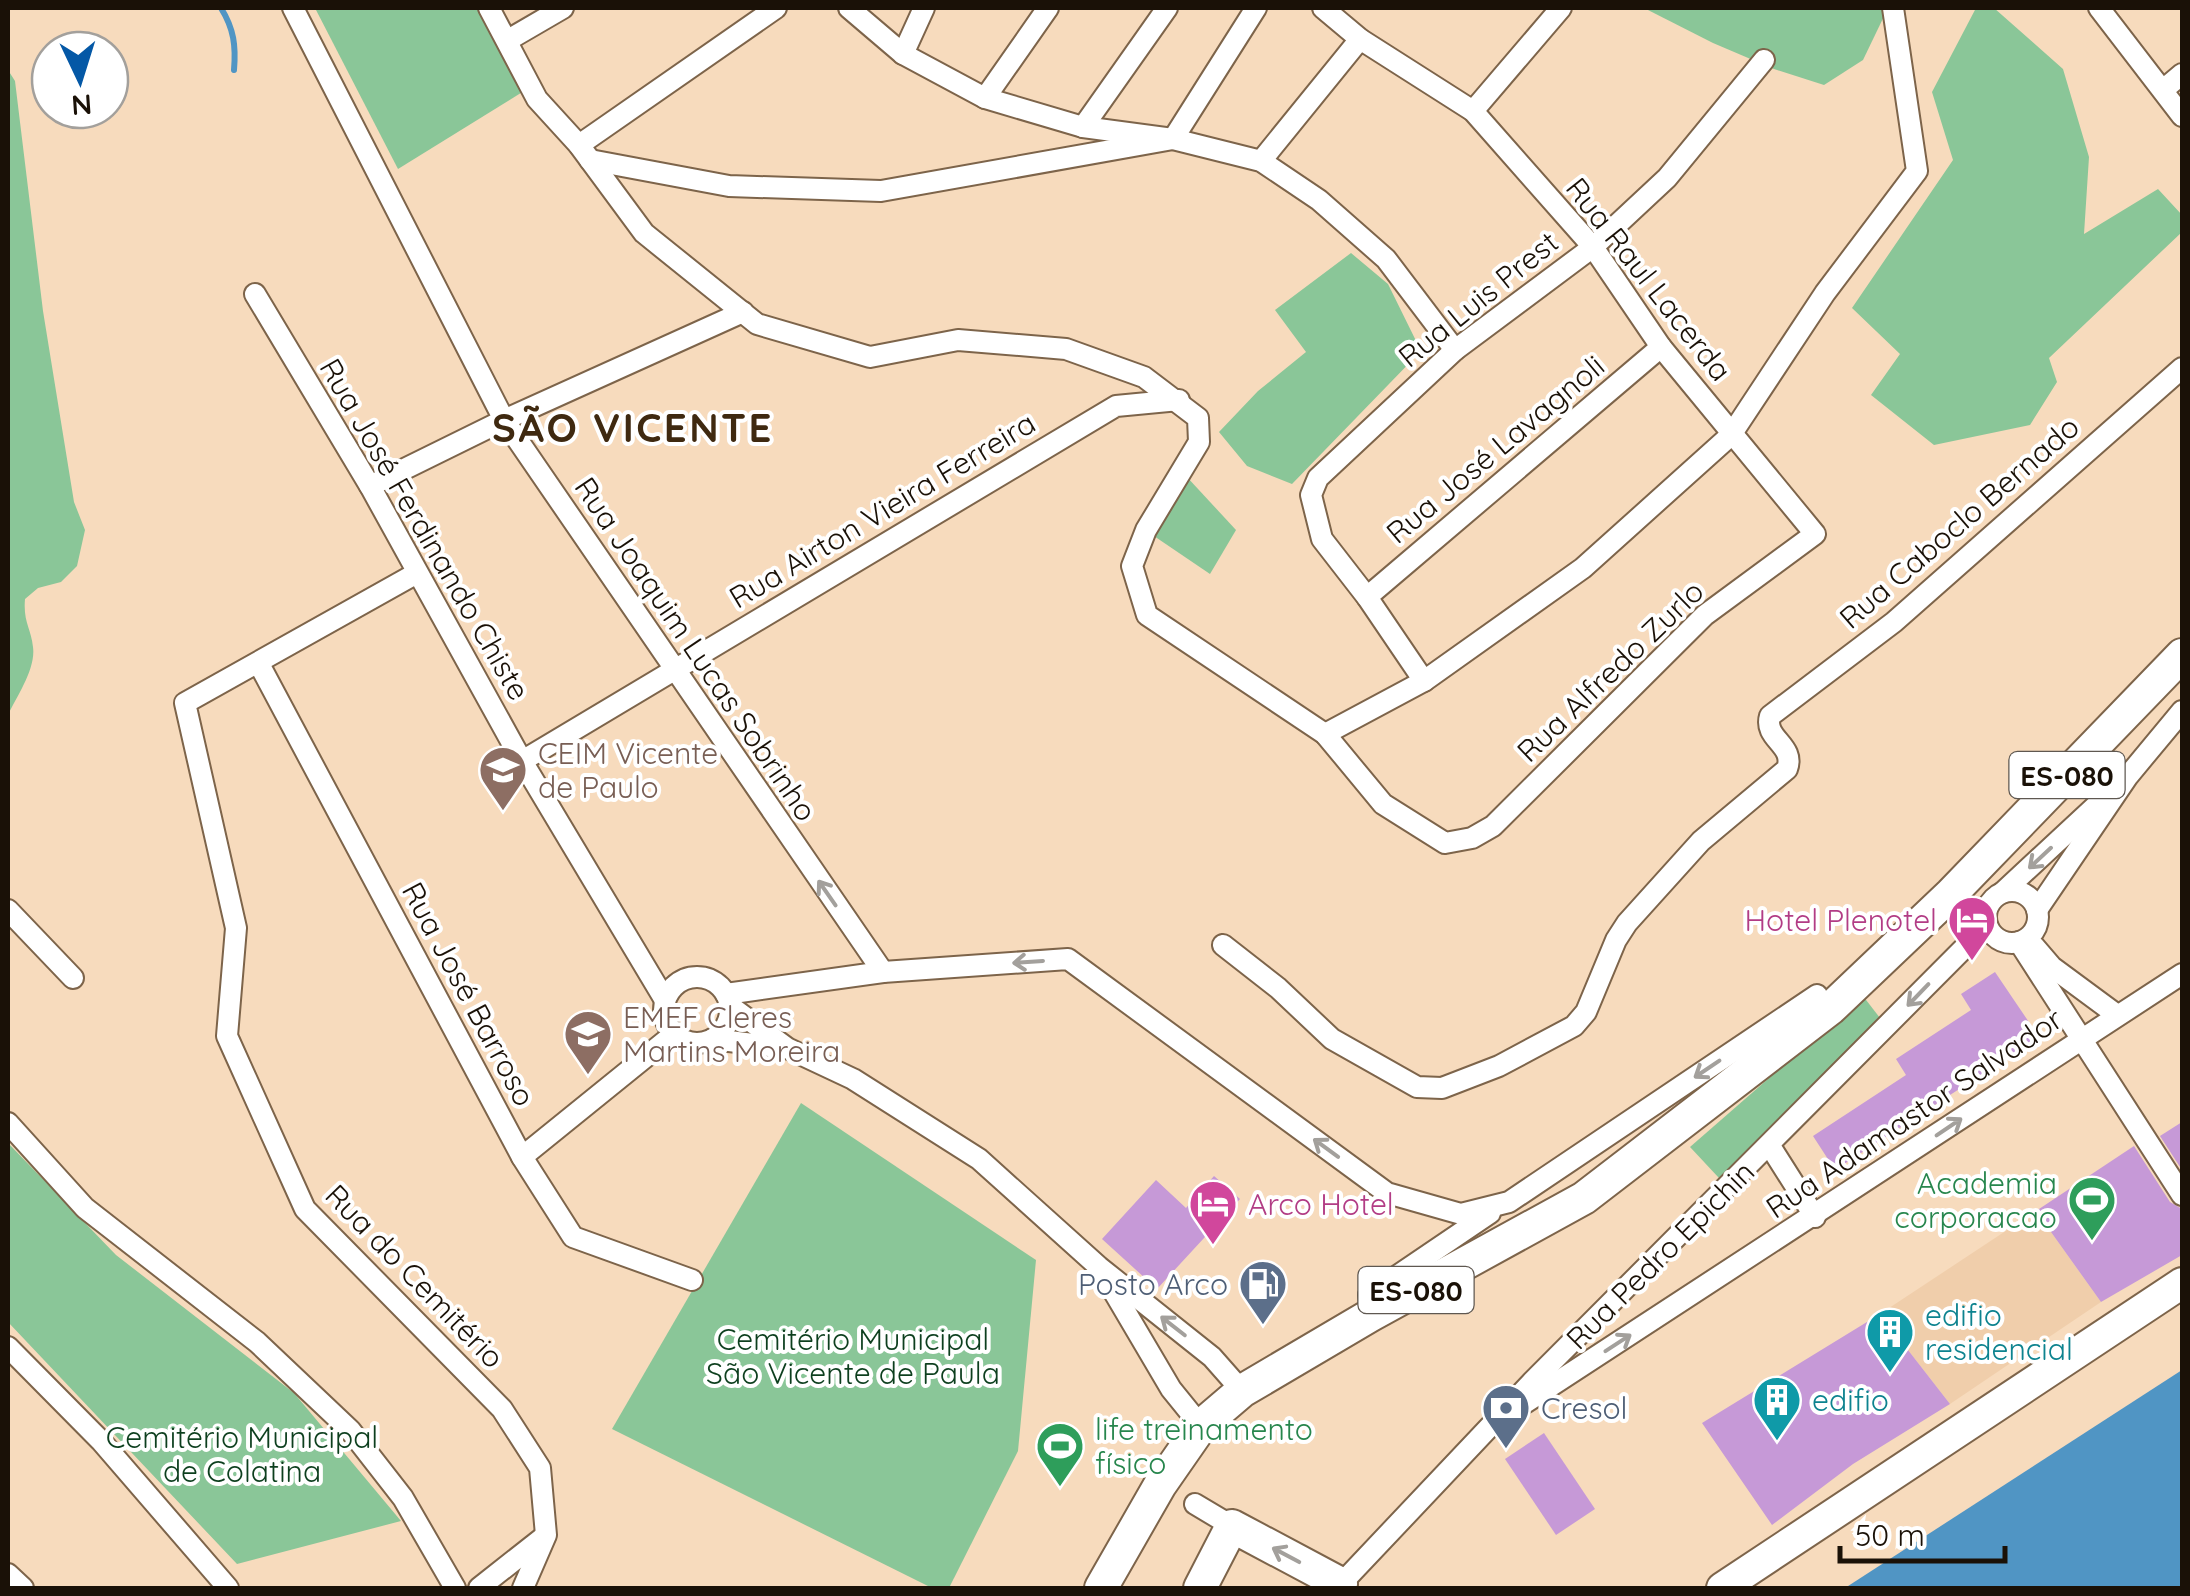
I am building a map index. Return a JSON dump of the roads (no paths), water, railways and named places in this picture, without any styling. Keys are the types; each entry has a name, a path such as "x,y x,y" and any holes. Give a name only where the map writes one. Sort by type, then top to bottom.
{"main road":[{"name":"ES-080","path":"1101,1588 1160,1484 1201,1426 1242,1390 1584,1198 1831,1008 1951,894 2182,656"},
{"name":"ES-080","path":"1690,1113 1817,996 1951,894"},
{"path":"1200,1588 1232,1526 1340,1586"}],"street":[{"name":"Rua Joaquim Lucas Sobrinho","path":"293,8 504,420 883,972"},
{"path":"489,8 536,99 584,152 644,233 757,324 870,356 958,340 1066,349 1144,377 1179,400 1198,418 1200,442 1146,530 1132,566 1147,614 1326,734 1424,680 1583,568 1732,435 1826,294 1917,171 1893,8"},
{"path":"508,40 563,8"},
{"path":"584,152 776,8"},
{"path":"848,8 903,54 984,98 1083,127 1173,139 1261,161 1319,200 1386,260 1455,350"},
{"path":"903,54 924,8"},
{"path":"984,98 1048,8"},
{"path":"1083,127 1167,8"},
{"path":"584,152 729,186 880,191 1173,139 1256,8"},
{"name":"Rua Raul Lacerda","path":"1323,8 1360,39 1473,111 1593,247 1662,347 1815,534"},
{"path":"1473,111 1561,8"},
{"path":"2100,8 2182,116"},
{"path":"1261,161 1360,39"},
{"name":"Rua Luis Prest","path":"1367,596 1322,539 1310,495 1318,478 1455,350 1593,247 1667,178 1764,60"},
{"path":"2163,90 2182,74"},
{"name":"Rua José Ferdinando Chiste","path":"255,294 370,486 522,761 665,1000"},
{"path":"370,486 504,420 743,312"},
{"name":"Rua José Lavagnoli","path":"1367,596 1662,347"},
{"name":"Rua Caboclo Bernado","path":"1223,945 1278,988 1332,1039 1417,1087 1442,1088 1499,1066 1574,1026 1586,1012 1627,923 1701,842 1786,769 1790,760 1787,750 1770,732 1770,716 1894,622 2182,368"},
{"name":"Rua Airton Vieira Ferreira","path":"522,761 1116,406 1179,400"},
{"name":"Rua Alfredo Zurlo","path":"1326,734 1383,804 1445,844 1472,838 1493,826 1705,615 1815,534"},
{"path":"260,664 417,573"},
{"path":"1367,596 1424,680"},
{"name":"Rua do Cemitério","path":"260,664 186,703 236,928 227,1036 304,1209 502,1409 528,1449 540,1468 546,1535"},
{"name":"Rua José Barroso","path":"260,664 522,1157 572,1236 692,1280"},
{"path":"2037,910 2128,776 2182,712"},
{"path":"2003,892 2020,892 2034,902 2037,926 2023,940 2011,943 1996,938 1987,925 1990,902 2128,776"},
{"path":"8,910 72,978"},
{"name":"Rua Pedro Epichin","path":"1340,1586 1480,1437 1535,1388 1987,925"},
{"path":"2023,940 2047,971 2082,1037 2182,1194"},
{"path":"728,1000 883,972 1068,959 1387,1192 1460,1223"},
{"path":"2047,971 2117,1014"},
{"name":"Rua Adamastor Salvador","path":"1535,1388 1815,1217 2182,974"},
{"path":"788,1048 713,1039 695,1044 674,1034 664,1018 665,1000 677,983 701,977 712,980 728,1000 788,1048 853,1079 979,1159 1099,1267 1212,1357 1242,1390"},
{"path":"1371,1315 1369,1295 1460,1223 1509,1202 1817,996"},
{"path":"713,1039 726,1026 728,1000"},
{"path":"522,1157 674,1034"},
{"path":"8,1122 86,1208 257,1342 350,1430 403,1498 455,1588"},
{"path":"1770,1146 1815,1217"},
{"path":"1099,1267 1172,1389 1201,1426"},
{"path":"1722,1588 2182,1283"},
{"path":"8,1347 101,1441 228,1588"},
{"path":"1195,1504 1232,1526"},
{"path":"479,1588 546,1535"},
{"path":"523,1588 546,1535"},
{"path":"1706,1588 1757,1563"},
{"path":"8,1574 22,1588"}],"water":[{"path":"2182,1370 2182,1588 1845,1588"}],"waterway":[{"path":"221,8 233,38 234,70"}],"place":[{"name":"CEIM Vicente de Paulo","path":"503,812"},
{"name":"Hotel Plenotel","path":"1972,962"},
{"name":"EMEF Cleres Martins Moreira","path":"588,1076"},
{"name":"Academia corporacao","path":"2092,1242"},
{"name":"Arco Hotel","path":"1213,1246"},
{"name":"Posto Arco","path":"1263,1326"},
{"name":"edifio residencial","path":"1890,1374"},
{"name":"edifio","path":"1777,1442"},
{"name":"Cresol","path":"1506,1450"},
{"name":"life treinamento físico","path":"1060,1488"}],"district":[{"name":"SÃO VICENTE","path":"633,427"}],"park label":[{"name":"Cemitério Municipal São Vicente de Paula","path":"853,1356"},
{"name":"Cemitério Municipal de Colatina","path":"242,1454"}]}
